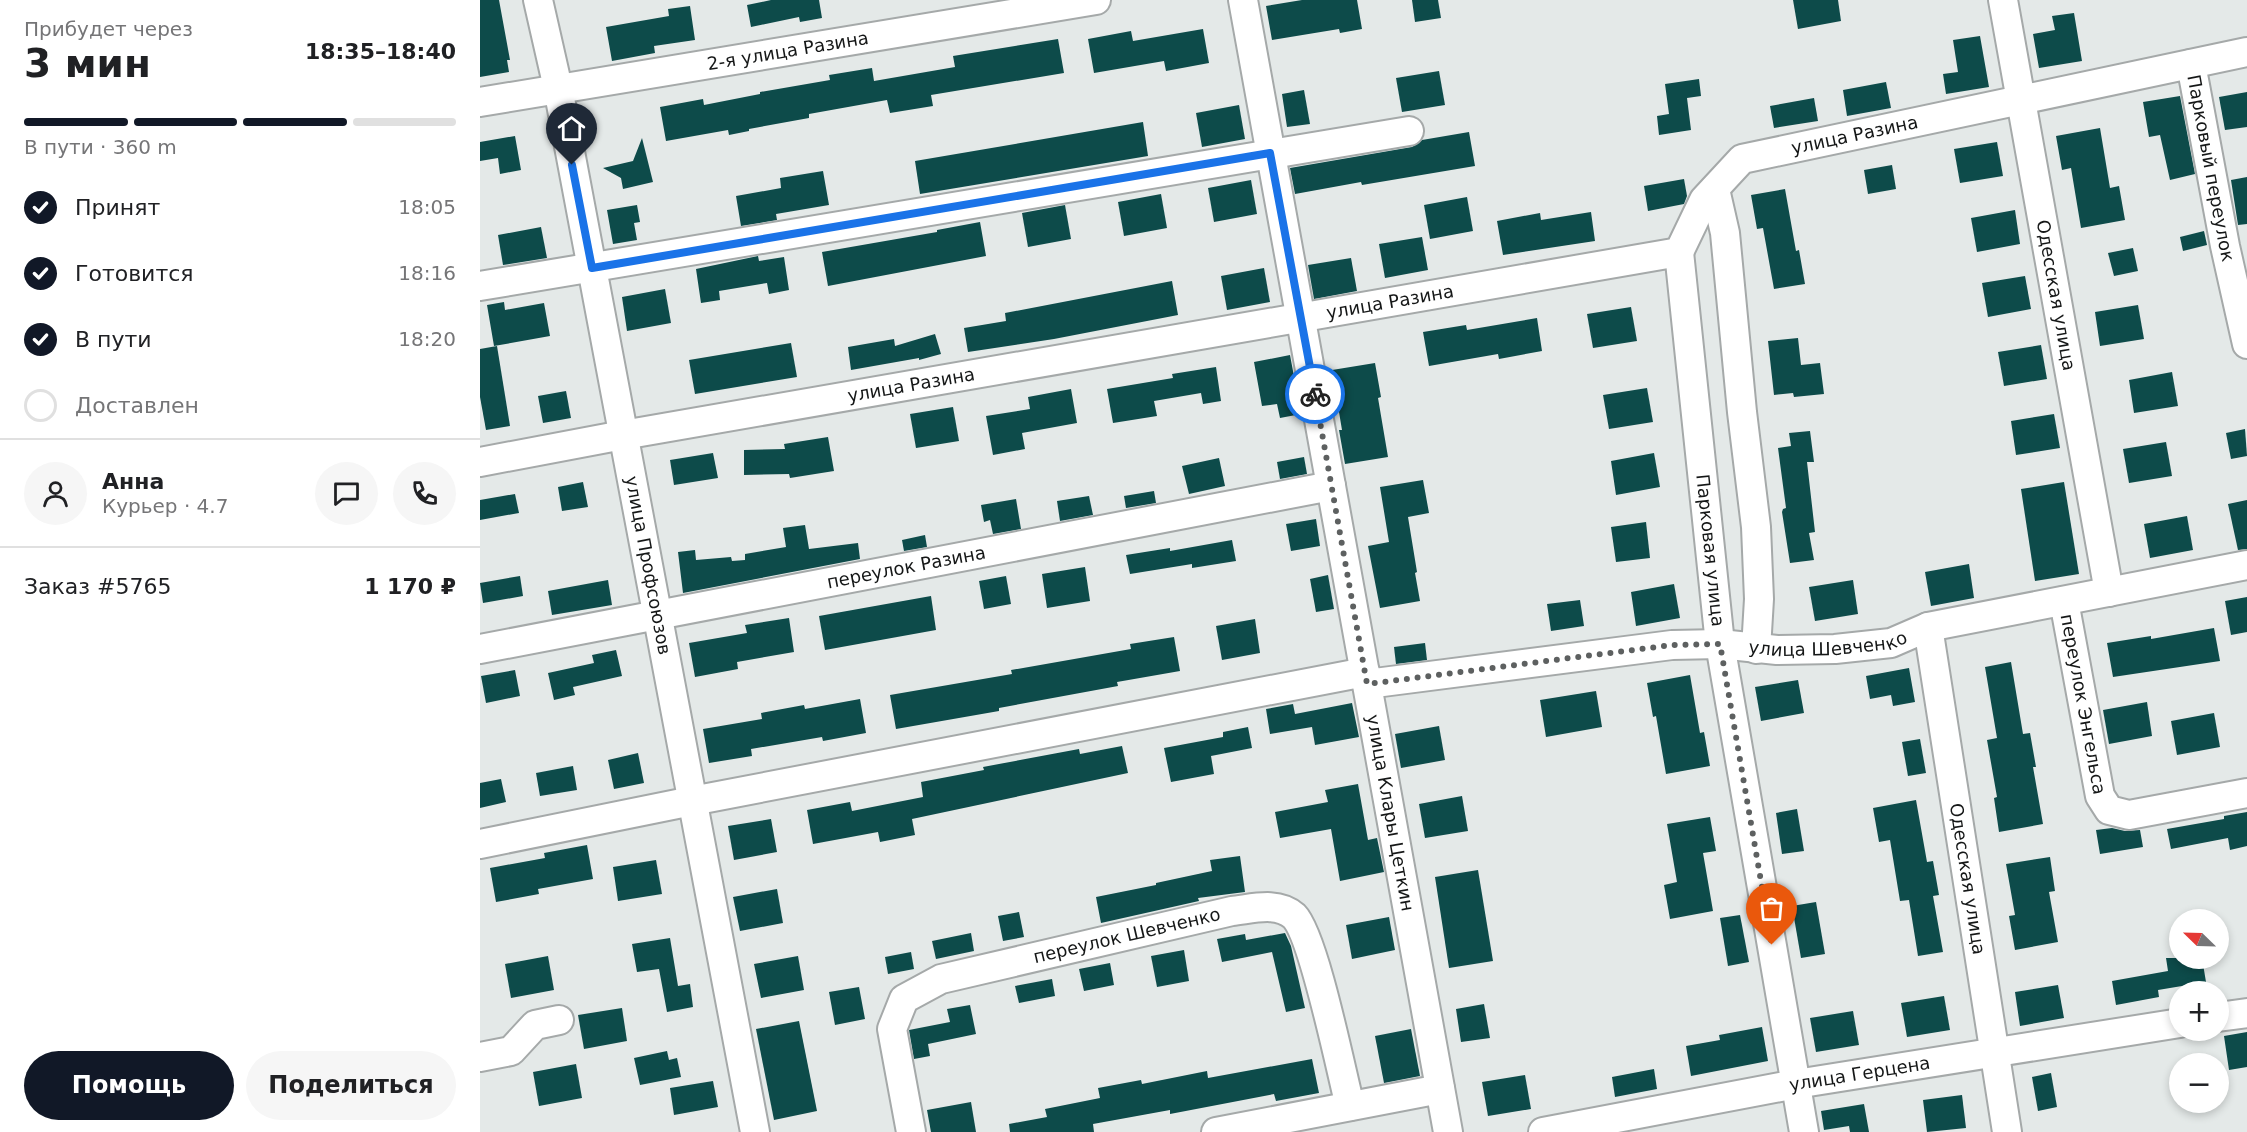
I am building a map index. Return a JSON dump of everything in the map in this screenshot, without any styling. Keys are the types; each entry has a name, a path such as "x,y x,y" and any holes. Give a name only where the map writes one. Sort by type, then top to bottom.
{"street":[{"name":"улица Профсоюзов","path":"538,0 558,88 755,1132"},
{"name":"2-я улица Разина","path":"480,102 1096,0"},
{"name":"улица Клары Цеткин","path":"1243,0 1448,1132"},
{"name":"Одесская улица","path":"2003,0 2109,592"},
{"name":"улица Разина","path":"480,462 623,435 1679,252 1704,200 1743,159 2247,52"},
{"name":"Парковый переулок","path":"2191,64 2225,246 2247,344"},
{"path":"480,286 1409,131"},
{"path":"1714,189 1725,233 1742,412 1756,527 1759,600 1756,649"},
{"name":"Парковая улица","path":"1679,252 1720,644 1804,1132"},
{"name":"переулок Разина","path":"480,649 1331,486"},
{"name":"улица Шевченко","path":"480,844 692,801 1366,678 1672,645 1720,644 1756,649 1835,650 1891,643 1928,627 2247,565"},
{"name":"переулок Энгельса","path":"2064,601 2100,796 2109,810 2129,815 2247,793"},
{"name":"Одесская улица","path":"1928,627 2007,1132"},
{"name":"переулок Шевченко","path":"911,1132 892,1029 904,999 941,979 1232,911 1272,906 1293,916 1303,930 1314,963 1350,1106"},
{"path":"2229,1015 2247,1013"},
{"path":"480,1057 511,1051 535,1026 559,1020"},
{"name":"улица Герцена","path":"1543,1132 1796,1084 2169,1025"},
{"path":"1216,1132 1440,1089"}],"building":[{"path":"480,0 499,0 510,60 507,60 509,72 480,77"},
{"path":"771,0 819,0 822,18 800,22 799,17 751,27 747,5"},
{"path":"1302,0 1357,0 1362,29 1340,33 1339,29 1272,40 1266,6"},
{"path":"1412,0 1438,0 1441,18 1415,22"},
{"path":"1793,0 1838,0 1841,21 1798,29"},
{"path":"690,6 695,40 654,46 655,53 612,61 606,27 669,16 668,9"},
{"path":"2074,13 2082,61 2039,68 2033,34 2055,30 2052,16"},
{"path":"1203,29 1209,63 1166,71 1164,61 1094,73 1088,39 1131,31 1133,41"},
{"path":"1980,36 1989,87 1946,94 1943,74 1958,72 1953,40"},
{"path":"1058,39 1064,73 931,95 933,106 890,113 887,100 809,114 809,118 729,135 728,130 666,141 660,107 703,99 704,105 760,94 760,92 830,80 829,75 872,68 874,81 955,67 953,56"},
{"path":"1439,71 1445,105 1402,112 1396,78"},
{"path":"1699,79 1701,96 1687,98 1691,130 1659,135 1657,116 1669,114 1665,84"},
{"path":"1886,82 1891,108 1847,116 1843,90"},
{"path":"1304,90 1310,124 1287,127 1282,94"},
{"path":"2247,92 2247,127 2225,130 2219,97"},
{"path":"2180,96 2195,174 2170,180 2160,135 2149,137 2143,102"},
{"path":"1814,98 1818,121 1774,128 1770,106"},
{"path":"1239,105 1245,139 1202,147 1196,113"},
{"path":"1143,122 1148,156 920,194 915,161"},
{"path":"2100,128 2110,188 2119,186 2125,220 2081,228 2071,168 2062,170 2056,136"},
{"path":"1469,132 1475,166 1295,194 1290,168 1412,147 1422,140"},
{"path":"515,136 521,170 500,174 498,158 480,161 480,142"},
{"path":"642,138 653,182 623,189 621,178 603,168 633,161"},
{"path":"1997,142 2003,176 1960,183 1954,149"},
{"path":"1892,165 1896,189 1868,194 1864,170"},
{"path":"823,171 829,205 776,214 777,220 741,226 736,196 781,188 780,178"},
{"path":"2247,177 2247,224 2238,225 2231,180"},
{"path":"1684,179 1687,196 1684,204 1648,211 1644,186"},
{"path":"1251,180 1257,214 1214,222 1208,188"},
{"path":"1785,189 1796,251 1799,250 1805,284 1774,289 1763,228 1757,229 1751,195"},
{"path":"1161,194 1167,228 1124,236 1118,202"},
{"path":"1467,197 1473,231 1430,239 1424,205"},
{"path":"637,205 640,222 634,223 637,240 613,244 607,210"},
{"path":"1065,205 1071,239 1028,247 1022,213"},
{"path":"2015,210 2020,244 1977,252 1971,218"},
{"path":"1591,212 1595,241 1503,255 1497,221 1540,213 1541,220"},
{"path":"980,222 986,256 828,286 822,252 937,232 937,230"},
{"path":"541,227 547,258 503,265 498,235"},
{"path":"2204,231 2207,245 2183,251 2180,237"},
{"path":"1422,237 1428,270 1385,278 1379,244"},
{"path":"2133,248 2138,271 2114,276 2108,253"},
{"path":"758,256 759,261 784,257 789,290 769,294 767,283 719,291 720,300 701,303 696,269"},
{"path":"1351,258 1357,291 1314,299 1308,265"},
{"path":"1264,268 1270,302 1227,310 1221,276"},
{"path":"2025,276 2031,309 1988,317 1982,283"},
{"path":"1172,281 1178,315 1054,339 968,352 964,328 1006,321 1005,313"},
{"path":"665,289 671,323 627,331 622,297"},
{"path":"504,302 505,310 544,303 550,336 494,346 487,305"},
{"path":"2138,305 2144,339 2100,346 2095,312"},
{"path":"1631,307 1637,341 1593,348 1587,314"},
{"path":"1537,318 1542,351 1499,359 1498,354 1429,366 1423,332 1466,325 1467,330"},
{"path":"935,334 941,354 919,360 919,358 851,370 848,347 894,339 895,346"},
{"path":"1798,338 1801,365 1820,363 1824,394 1794,397 1793,393 1774,395 1768,341"},
{"path":"791,343 797,377 695,394 689,360"},
{"path":"2041,345 2047,379 2004,386 1998,352"},
{"path":"497,346 510,426 486,430 480,397 480,349"},
{"path":"1290,355 1301,414 1280,418 1277,404 1262,406 1254,362"},
{"path":"1375,363 1381,397 1378,398 1388,457 1345,464 1332,370"},
{"path":"1216,367 1221,401 1203,404 1201,393 1154,401 1157,416 1113,423 1107,389 1173,378 1172,374"},
{"path":"2172,372 2178,406 2134,413 2129,380"},
{"path":"1647,388 1653,422 1609,429 1603,395"},
{"path":"1071,389 1077,423 1022,433 1025,449 993,455 986,416 1030,409 1028,397"},
{"path":"566,391 571,418 543,423 538,396"},
{"path":"953,407 959,441 916,448 910,414"},
{"path":"2054,414 2060,448 2016,455 2011,421"},
{"path":"2245,429 2247,456 2231,459 2226,433"},
{"path":"1810,431 1814,462 1807,462 1815,532 1809,533 1814,560 1790,563 1782,512 1786,508 1778,448 1791,446 1789,433"},
{"path":"828,437 834,471 790,478 789,474 744,475 744,450 785,449 784,444"},
{"path":"2166,442 2172,476 2129,483 2123,449"},
{"path":"713,453 718,478 674,485 670,460"},
{"path":"1654,453 1660,487 1616,495 1611,461"},
{"path":"1304,457 1307,474 1280,479 1277,462"},
{"path":"1219,458 1225,486 1189,494 1182,466"},
{"path":"1423,480 1429,513 1408,517 1420,601 1380,608 1368,546 1389,542 1380,487"},
{"path":"583,482 588,507 562,511 558,487"},
{"path":"2064,482 2079,574 2035,581 2021,489"},
{"path":"1154,491 1156,503 1126,508 1124,496"},
{"path":"515,494 519,513 480,520 480,500"},
{"path":"1089,496 1093,515 1060,521 1057,501"},
{"path":"1016,499 1021,529 993,534 990,520 984,522 981,505"},
{"path":"2247,500 2247,549 2238,550 2228,504"},
{"path":"2187,516 2193,550 2150,558 2144,524"},
{"path":"1316,519 1320,546 1291,551 1286,524"},
{"path":"1646,522 1650,558 1616,562 1611,527"},
{"path":"805,525 809,549 858,543 860,559 683,593 678,552 695,550 696,560 731,557 732,561 745,560 745,554 786,547 783,528"},
{"path":"925,535 927,547 904,551 902,540"},
{"path":"1232,540 1236,561 1192,568 1192,564 1130,574 1126,555 1170,548 1170,551"},
{"path":"1969,564 1974,598 1931,606 1925,572"},
{"path":"1085,567 1090,601 1047,608 1042,574"},
{"path":"1328,575 1334,609 1316,612 1310,579"},
{"path":"520,576 523,596 483,603 480,583"},
{"path":"1006,576 1011,604 984,609 979,581"},
{"path":"608,580 612,605 552,615 548,591"},
{"path":"1853,580 1858,614 1815,621 1809,587"},
{"path":"1674,584 1680,618 1636,626 1631,592"},
{"path":"931,596 936,630 825,650 819,616"},
{"path":"2247,597 2247,632 2231,635 2225,601"},
{"path":"1580,600 1584,626 1551,631 1547,604"},
{"path":"789,618 794,652 737,662 738,669 695,677 689,643 747,633 745,625"},
{"path":"1255,619 1260,653 1222,660 1216,626"},
{"path":"2214,628 2220,661 2113,677 2107,643 2151,636 2151,639"},
{"path":"1174,637 1180,671 1117,682 1118,686 999,708 999,711 896,729 890,695 1012,674 1011,670 1131,649 1130,644"},
{"path":"1425,643 1427,660 1396,664 1394,647"},
{"path":"616,650 622,676 573,687 575,695 554,700 548,673 594,663 592,655"},
{"path":"2011,662 2023,734 2030,733 2036,767 2033,767 2043,824 1999,832 1994,798 1997,797 1987,740 1997,738 1985,667"},
{"path":"1909,668 1915,702 1893,706 1891,695 1870,699 1866,676"},
{"path":"515,670 520,696 486,703 481,676"},
{"path":"1690,675 1700,733 1704,732 1710,766 1666,774 1656,716 1653,717 1647,683"},
{"path":"1798,680 1804,713 1761,721 1755,687"},
{"path":"1596,691 1602,727 1546,737 1540,700"},
{"path":"860,699 866,733 823,741 822,737 751,749 752,756 709,763 703,729 762,719 761,713 804,705 805,709"},
{"path":"2147,702 2152,736 2109,744 2103,710"},
{"path":"1352,703 1359,737 1315,745 1312,727 1270,734 1266,709 1293,704 1295,714"},
{"path":"2214,713 2220,747 2177,755 2171,721"},
{"path":"1439,726 1445,760 1401,768 1395,734"},
{"path":"1248,727 1252,748 1211,756 1214,774 1171,782 1164,748 1223,737 1223,732"},
{"path":"1920,739 1926,773 1908,776 1902,742"},
{"path":"1122,746 1128,773 912,819 915,835 880,842 878,832 813,844 807,810 850,802 852,811 923,797 921,782 984,770 983,767 1079,749 1080,754"},
{"path":"638,753 644,783 614,789 608,760"},
{"path":"573,766 577,790 540,796 536,773"},
{"path":"501,779 506,802 480,808 480,783"},
{"path":"1358,784 1368,840 1377,838 1384,872 1340,881 1331,829 1280,838 1275,812 1328,802 1325,790"},
{"path":"1462,796 1468,831 1425,838 1419,804"},
{"path":"1916,800 1927,862 1933,861 1939,895 1933,896 1943,952 1918,956 1909,900 1900,901 1890,840 1879,842 1873,808"},
{"path":"1797,809 1804,851 1782,854 1776,813"},
{"path":"2247,812 2247,846 2230,850 2228,838 2171,849 2167,829 2224,819 2224,816"},
{"path":"1710,817 1716,851 1703,853 1713,911 1670,919 1664,885 1677,882 1667,824"},
{"path":"771,819 777,852 734,860 728,826"},
{"path":"2112,828 2125,831 2140,830 2143,847 2100,854 2096,830"},
{"path":"587,845 593,879 538,889 539,894 496,902 490,868 545,858 544,853"},
{"path":"1240,856 1245,892 1198,898 1199,901 1101,923 1096,897 1212,871 1210,860"},
{"path":"2050,857 2055,891 2049,892 2058,942 2015,950 2009,916 2015,915 2006,864"},
{"path":"656,860 662,894 618,901 613,867"},
{"path":"1478,870 1493,961 1449,968 1435,877"},
{"path":"777,889 783,923 740,931 733,897"},
{"path":"1816,902 1825,954 1801,958 1792,906"},
{"path":"1019,912 1024,937 1003,941 998,916"},
{"path":"1740,915 1749,962 1728,966 1720,918"},
{"path":"1389,917 1395,950 1352,959 1346,925"},
{"path":"971,933 974,951 936,959 932,941"},
{"path":"1285,933 1291,946 1305,1008 1286,1012 1272,952 1222,962 1217,939 1245,934 1246,940"},
{"path":"670,938 678,986 690,984 693,1007 667,1012 659,969 637,972 632,944"},
{"path":"1184,950 1189,981 1157,987 1151,956"},
{"path":"911,952 914,969 888,974 885,957"},
{"path":"548,956 554,990 511,998 505,964"},
{"path":"798,956 804,990 761,998 754,964"},
{"path":"2166,958 2169,958 2169,969 2204,969 2206,981 2169,981 2169,988 2158,990 2159,997 2116,1005 2112,981 2168,971"},
{"path":"1110,963 1114,985 1084,991 1079,969"},
{"path":"1052,979 1055,996 1019,1003 1015,986"},
{"path":"2058,985 2064,1018 2020,1026 2015,992"},
{"path":"859,987 865,1019 835,1025 829,992"},
{"path":"1944,996 1950,1030 1907,1037 1901,1003"},
{"path":"1484,1004 1490,1038 1461,1042 1456,1009"},
{"path":"970,1005 976,1034 928,1044 930,1056 914,1059 909,1030 950,1022 947,1009"},
{"path":"622,1008 627,1041 584,1049 578,1015"},
{"path":"1853,1011 1859,1045 1816,1052 1810,1018"},
{"path":"799,1021 817,1111 774,1120 756,1029"},
{"path":"1762,1027 1768,1061 1691,1076 1686,1046 1720,1040 1719,1035"},
{"path":"1411,1029 1420,1076 1384,1083 1375,1036"},
{"path":"2247,1032 2247,1067 2229,1070 2229,1053 2226,1053 2225,1041 2229,1041 2229,1035"},
{"path":"667,1051 669,1060 677,1058 681,1077 640,1085 634,1058"},
{"path":"1312,1059 1319,1093 1276,1101 1274,1094 1170,1114 1170,1110 1093,1124 1094,1132 1010,1132 1009,1124 1047,1117 1045,1109 1100,1098 1098,1088 1141,1080 1142,1084 1207,1071 1208,1078"},
{"path":"576,1064 582,1098 539,1106 533,1072"},
{"path":"1654,1069 1657,1089 1615,1097 1612,1077"},
{"path":"2051,1073 2057,1107 2038,1111 2032,1077"},
{"path":"1525,1075 1531,1109 1488,1116 1482,1082"},
{"path":"713,1081 718,1107 674,1115 670,1088"},
{"path":"1962,1095 1966,1128 1927,1132 1923,1100"},
{"path":"971,1102 976,1132 931,1132 927,1110"},
{"path":"1864,1104 1869,1132 1850,1132 1849,1126 1824,1130 1821,1111"}],"way so far":[{"path":"1315,394 1367,684 1672,645 1720,644 1772,945"}],"route":[{"path":"572,165 592,268 1270,153 1315,394"}]}
